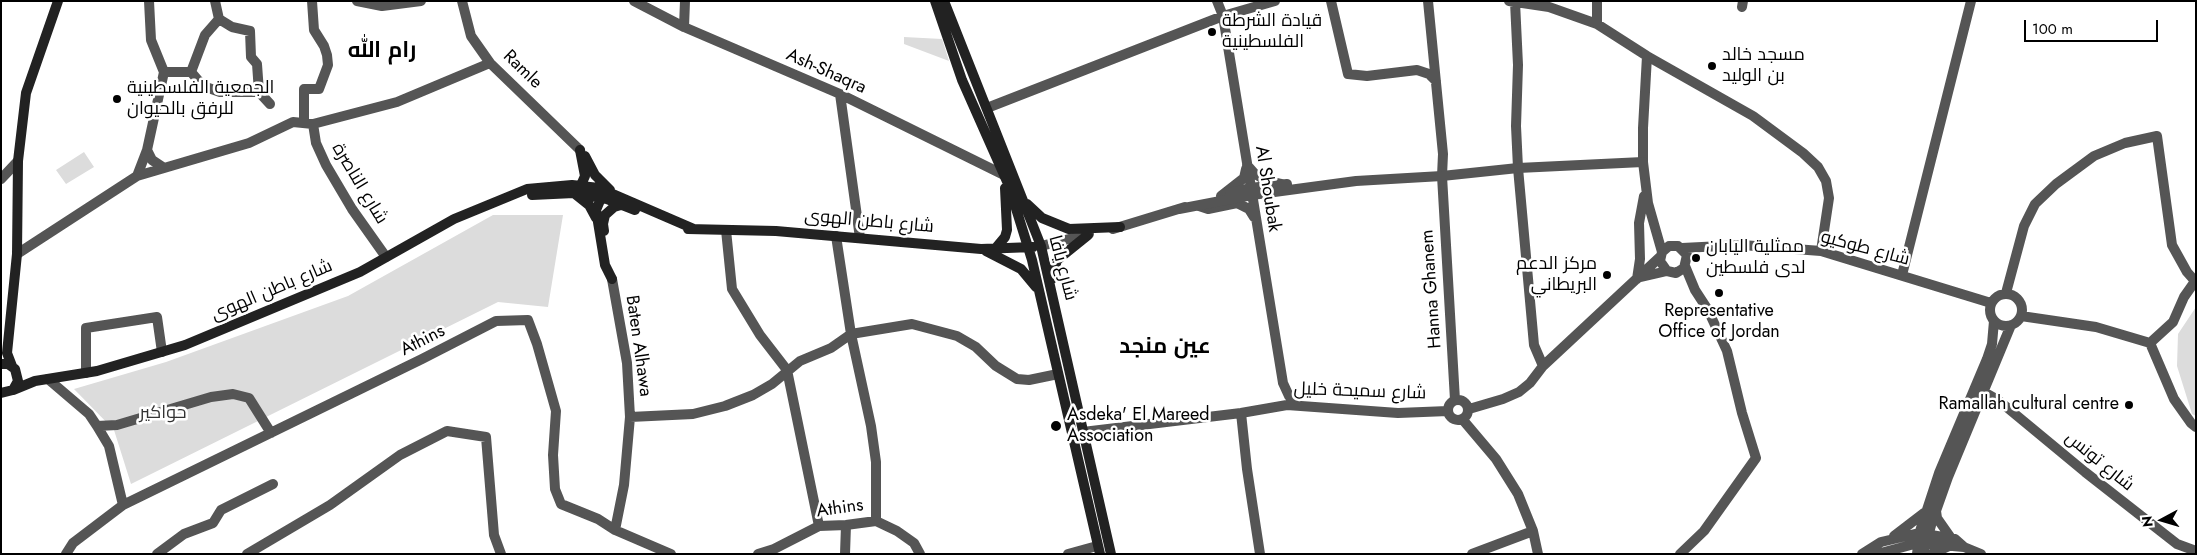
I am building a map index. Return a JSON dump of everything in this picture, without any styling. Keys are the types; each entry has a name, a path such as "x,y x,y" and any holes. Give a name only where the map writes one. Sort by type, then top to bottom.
{"main road":[{"path":"35,381 14,369 3,359 17,254 18,162 26,92 58,1"},
{"name":"شارع يافا","path":"935,1 962,80 1004,175 1028,248 1098,550"},
{"name":"شارع يافا","path":"944,1 1041,246 1110,554"},
{"path":"577,189 584,176 580,150"},
{"path":"580,150 595,175 612,193"},
{"path":"995,249 1005,237 1007,230 1004,175"},
{"name":"شارع باطن الهوى","path":"1,393 35,381 86,373 185,345 360,272 454,219 508,196 534,188 577,189"},
{"path":"577,189 612,193 647,210 694,228"},
{"path":"577,189 678,228 694,228"},
{"path":"577,189 589,205 597,222"},
{"path":"612,193 601,198 596,210 605,265 612,279"},
{"path":"1022,198 1042,218 1068,229 1120,227"},
{"path":"612,279 603,218 611,208 622,205"},
{"name":"شارع باطن الهوى","path":"694,228 776,231 981,249 1041,246"},
{"path":"1051,287 1057,260 1088,234"},
{"path":"981,249 1021,269 1028,276 1040,295"},
{"path":"13,390 18,381 14,369"}],"street":[{"path":"137,176 147,150 164,72 151,40 149,1"},
{"path":"215,1 219,19 232,27 250,32 251,57 257,64 259,92 270,104"},
{"name":"شارع الناصرة","path":"312,1 314,30 324,46 328,65 319,89 304,89 308,123 326,165 352,209 386,257"},
{"path":"356,1 382,6 421,1"},
{"name":"Ramle","path":"462,1 471,36 490,63 580,150"},
{"name":"Ash-Shaqra","path":"634,1 684,27 840,94 1004,175"},
{"path":"684,27 685,1"},
{"name":"Al Shoubak","path":"1217,1 1223,16 1283,383 1282,394 1274,408"},
{"path":"987,108 1223,16 1275,1"},
{"path":"1331,1 1348,74 1367,76 1417,70 1429,74 1436,82"},
{"name":"Hanna Ghanem","path":"1428,1 1443,154 1442,176 1455,400"},
{"path":"1597,1 1597,24"},
{"path":"1902,275 1971,1"},
{"path":"1543,366 1534,345 1518,168 1516,126 1518,65 1512,2 1549,7 1597,24 1647,56 1754,116 1818,167 1826,181 1829,198 1821,251"},
{"path":"191,72 205,35 219,19"},
{"path":"1647,56 1642,128 1643,162 1651,216 1656,227 1661,254 1661,265 1695,290"},
{"path":"17,254 137,176 237,148 293,122 308,123 396,102 490,63"},
{"path":"164,72 191,72 203,86 220,92 259,92"},
{"path":"840,94 860,238"},
{"path":"2006,293 2024,226 2035,204 2056,184 2094,156 2125,143 2157,136 2172,245 2187,272 2196,281 2184,297 2173,322 2150,343"},
{"path":"147,150 152,160 164,168"},
{"path":"1,179 18,162"},
{"path":"1179,209 1199,206 1282,184 1442,176 1518,168 1643,162"},
{"path":"1247,165 1255,174 1267,181 1282,184"},
{"path":"1221,196 1244,178 1247,165"},
{"path":"1041,246 1120,227 1221,196 1356,181"},
{"path":"1638,278 1640,259 1639,223 1646,185"},
{"path":"1199,206 1208,209 1237,203 1248,209 1256,219"},
{"path":"1656,227 1680,247 1695,290 1708,310 1727,351 1742,413 1756,458 1704,531 1680,554"},
{"path":"726,230 732,290 760,336 787,370 819,526"},
{"path":"836,236 851,334 876,462 876,521"},
{"name":"شارع طوكيو","path":"1680,247 1742,245 1821,251 1991,303"},
{"path":"1469,408 1519,392 1530,383 1543,366 1638,278 1668,246 1680,247"},
{"path":"1638,278 1680,271 1698,247"},
{"name":"Baten Alhawa","path":"612,279 627,363 630,417 624,485 615,530"},
{"path":"1917,554 1923,538 1936,511 2011,325 2021,316 2022,306 2020,301 2011,294 2006,293 1997,296 1991,303 1990,313 1994,321 1992,344 1988,359 1939,473 1925,512 1923,538 1923,554"},
{"path":"2021,316 2096,326 2150,343 2174,399 2196,427"},
{"path":"86,373 86,328 157,317 162,352"},
{"name":"Athins","path":"66,554 73,543 123,505 496,321 528,320 537,344 556,411 553,455 555,489 561,504 598,519 615,530 671,554"},
{"path":"1994,321 2004,326 2011,325"},
{"path":"630,417 693,414 725,406 753,395 772,384 800,360 831,348 851,334 912,324 957,336 976,347 996,366 1017,379 1030,380 1058,374"},
{"path":"48,379 89,414 109,446 123,505"},
{"name":"Al Shoubak","path":"1283,383 1289,396 1297,405"},
{"name":"شارع تونس","path":"1984,392 1998,400 2085,472 2177,544 2196,552"},
{"path":"97,426 117,424 212,397 233,394 249,398 271,433"},
{"path":"1463,420 1468,415 1469,408 1465,402 1455,400 1450,404 1448,411 1454,419 1463,420 1496,460 1510,481 1518,494 1532,530 1538,554"},
{"name":"شارع سميحة خليل","path":"1083,432 1241,413 1287,404 1398,412 1448,411"},
{"path":"1241,413 1247,469 1260,554"},
{"path":"246,554 330,505 400,455 447,431 486,437 494,535 501,554"},
{"path":"157,554 184,534 213,523 221,510 273,484"},
{"path":"1936,511 1937,518 1950,542"},
{"path":"1862,554 1870,547 1888,540 1925,512"},
{"name":"Athins","path":"758,554 774,549 819,526 876,521 897,531 914,543 920,554"},
{"path":"844,554 846,525"},
{"path":"1472,554 1532,530"},
{"path":"1880,553 1923,538"},
{"path":"1888,540 1923,538 1950,542 1981,554"},
{"path":"1932,554 1950,542"},
{"path":"1068,554 1098,550"},
{"path":"1880,553 1896,554"}],"green space":[{"path":"904,37 942,39 949,61 904,44"},
{"path":"84,152 94,167 66,184 56,170"},
{"name":"حواكير","path":"493,215 563,215 548,307 498,302 131,484 114,430 74,389 166,362 348,296"},
{"path":"2196,307 2196,416 2192,414 2177,366 2178,334"}],"place":[{"name":"قيادة الشرطة الفلسطينية","path":"1212,32"},
{"name":"مسجد خالد بن الوليد","path":"1712,66"},
{"name":"الجمعية الفلسطينية للرفق بالحيوان","path":"117,99"},
{"name":"ممثلية اليابان لدى فلسطين","path":"1696,258"},
{"name":"مركز الدعم البريطاني","path":"1607,275"},
{"name":"Representative Office of Jordan","path":"1719,293"},
{"name":"Ramallah cultural centre","path":"2129,405"},
{"name":"Asdeka' El Mareed Association","path":"1056,426"}],"district":[{"name":"رام الله","path":"382,52"},
{"name":"عين منجد","path":"1165,348"}]}
